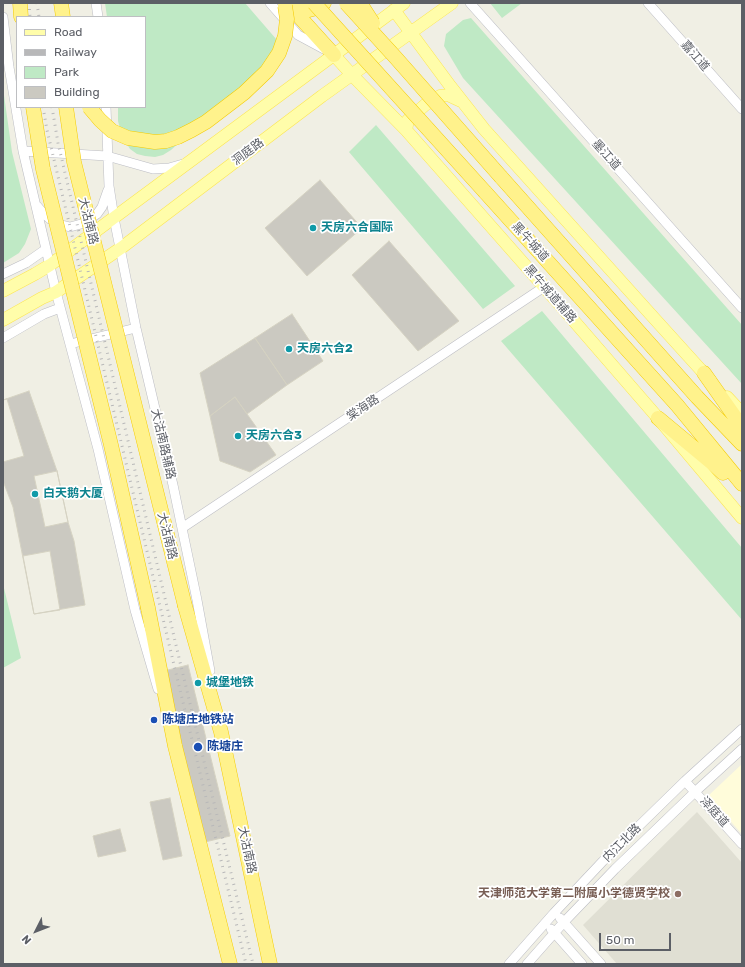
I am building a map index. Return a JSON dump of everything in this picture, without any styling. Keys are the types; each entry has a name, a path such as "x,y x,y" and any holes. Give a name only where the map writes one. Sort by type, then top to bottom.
{"highway":[{"path":"20,3 21,16"},
{"path":"55,3 56,16"},
{"path":"61,3 63,16"},
{"name":"黑牛城道","path":"314,3 677,405 742,484"},
{"path":"288,5 304,11 313,9 324,3"},
{"name":"黑牛城道","path":"346,3 697,397 742,444"},
{"path":"360,3 396,58"},
{"path":"288,5 334,55"},
{"path":"90,108 112,131 128,138 155,142 166,141 192,130 206,122 244,93 256,83 273,63 283,44 288,5"},
{"path":"33,108 43,169 111,445 148,608 175,746 230,964"},
{"name":"大沽南路","path":"66,108 74,162 185,606 221,732 270,964"},
{"path":"704,373 742,427"},
{"path":"658,418 712,462 742,492"}],"main road":[{"path":"3,291 50,264 334,55 391,7 404,3"},
{"name":"洞庭路","path":"3,320 42,298 56,292 121,248 322,96 452,3"},
{"path":"391,7 484,129 704,373 742,413"},
{"name":"黑牛城道辅路","path":"334,55 406,130 658,418 742,518"},
{"path":"406,130 408,120 440,96 448,95 462,101"}],"street":[{"path":"96,3 98,16"},
{"path":"270,3 298,35 334,55"},
{"name":"墨江道","path":"470,3 742,308"},
{"name":"嘉江道","path":"648,3 742,109"},
{"path":"3,17 9,68 23,151 46,250 98,449 134,610 175,746"},
{"name":"大沽南路辅路","path":"106,108 109,186 114,218 136,328 197,600 221,732"},
{"path":"23,151 107,156 153,169 169,168 186,163"},
{"path":"35,203 50,219 70,227 81,224 97,214 105,200 109,186"},
{"path":"3,274 26,263 46,250"},
{"name":"棠海路","path":"182,528 544,287"},
{"path":"3,338 44,314 60,308"},
{"path":"70,344 136,328"},
{"name":"内江北路","path":"509,964 603,861 685,781 742,729"},
{"name":"内江北路","path":"527,964 564,922 615,869 742,749"},
{"name":"泽庭道","path":"685,781 696,791 742,844"},
{"path":"554,913 564,922 601,964"},
{"path":"545,924 555,933 582,964"}],"shaded area":[{"path":"742,764 742,834 708,796"},
{"name":"天津师范大学第二附属小学德贤学校","path":"697,812 742,863 742,964 617,964 583,925"}],"green space":[{"path":"105,3 245,3 277,40 276,47 257,73 171,150 163,155 155,157 145,156 137,154 130,149 122,136 118,121 118,108 146,108 146,16 107,16"},
{"path":"490,3 522,3 502,18"},
{"path":"471,18 742,325 742,384 463,78 444,46 446,34 463,20"},
{"path":"3,88 12,152 31,229 25,244 19,253 3,263"},
{"path":"376,125 515,286 483,309 349,152"},
{"path":"542,311 742,548 742,620 501,341"},
{"path":"3,584 21,658 3,668"}],"building":[{"name":"天房六合国际","path":"320,180 362,228 307,276 265,228"},
{"path":"389,241 459,321 418,351 352,275"},
{"name":"天房六合2","path":"292,314 323,361 287,385 255,338"},
{"path":"255,338 287,385 247,414 235,397 210,416 200,373"},
{"name":"白天鹅大厦","path":"29,391 57,471 68,522 74,541 85,605 34,614 13,507 3,481 3,400"},
{"name":"天房六合3","path":"235,397 276,455 250,472 220,461 210,416"},
{"path":"7,399 24,456 3,462 3,400"},
{"path":"57,471 68,522 45,527 34,476"},
{"path":"50,551 60,610 34,614 23,556"},
{"path":"188,665 230,836 205,842 164,671"},
{"path":"170,798 182,856 163,860 150,802"},
{"path":"120,829 126,851 98,857 93,836"}],"railway":[{"path":"29,3 30,16"},
{"path":"37,3 39,16"},
{"path":"43,108 47,130 246,964"},
{"path":"52,108 58,143 180,662 253,964"}],"place":[{"name":"天房六合国际","path":"313,228"},
{"name":"天房六合2","path":"289,349"},
{"name":"天房六合3","path":"238,436"},
{"name":"白天鹅大厦","path":"35,494"},
{"name":"城堡地铁","path":"198,683"},
{"name":"陈塘庄地铁站","path":"154,720"},
{"name":"陈塘庄","path":"198,747"},
{"name":"天津师范大学第二附属小学德贤学校","path":"678,894"}]}
